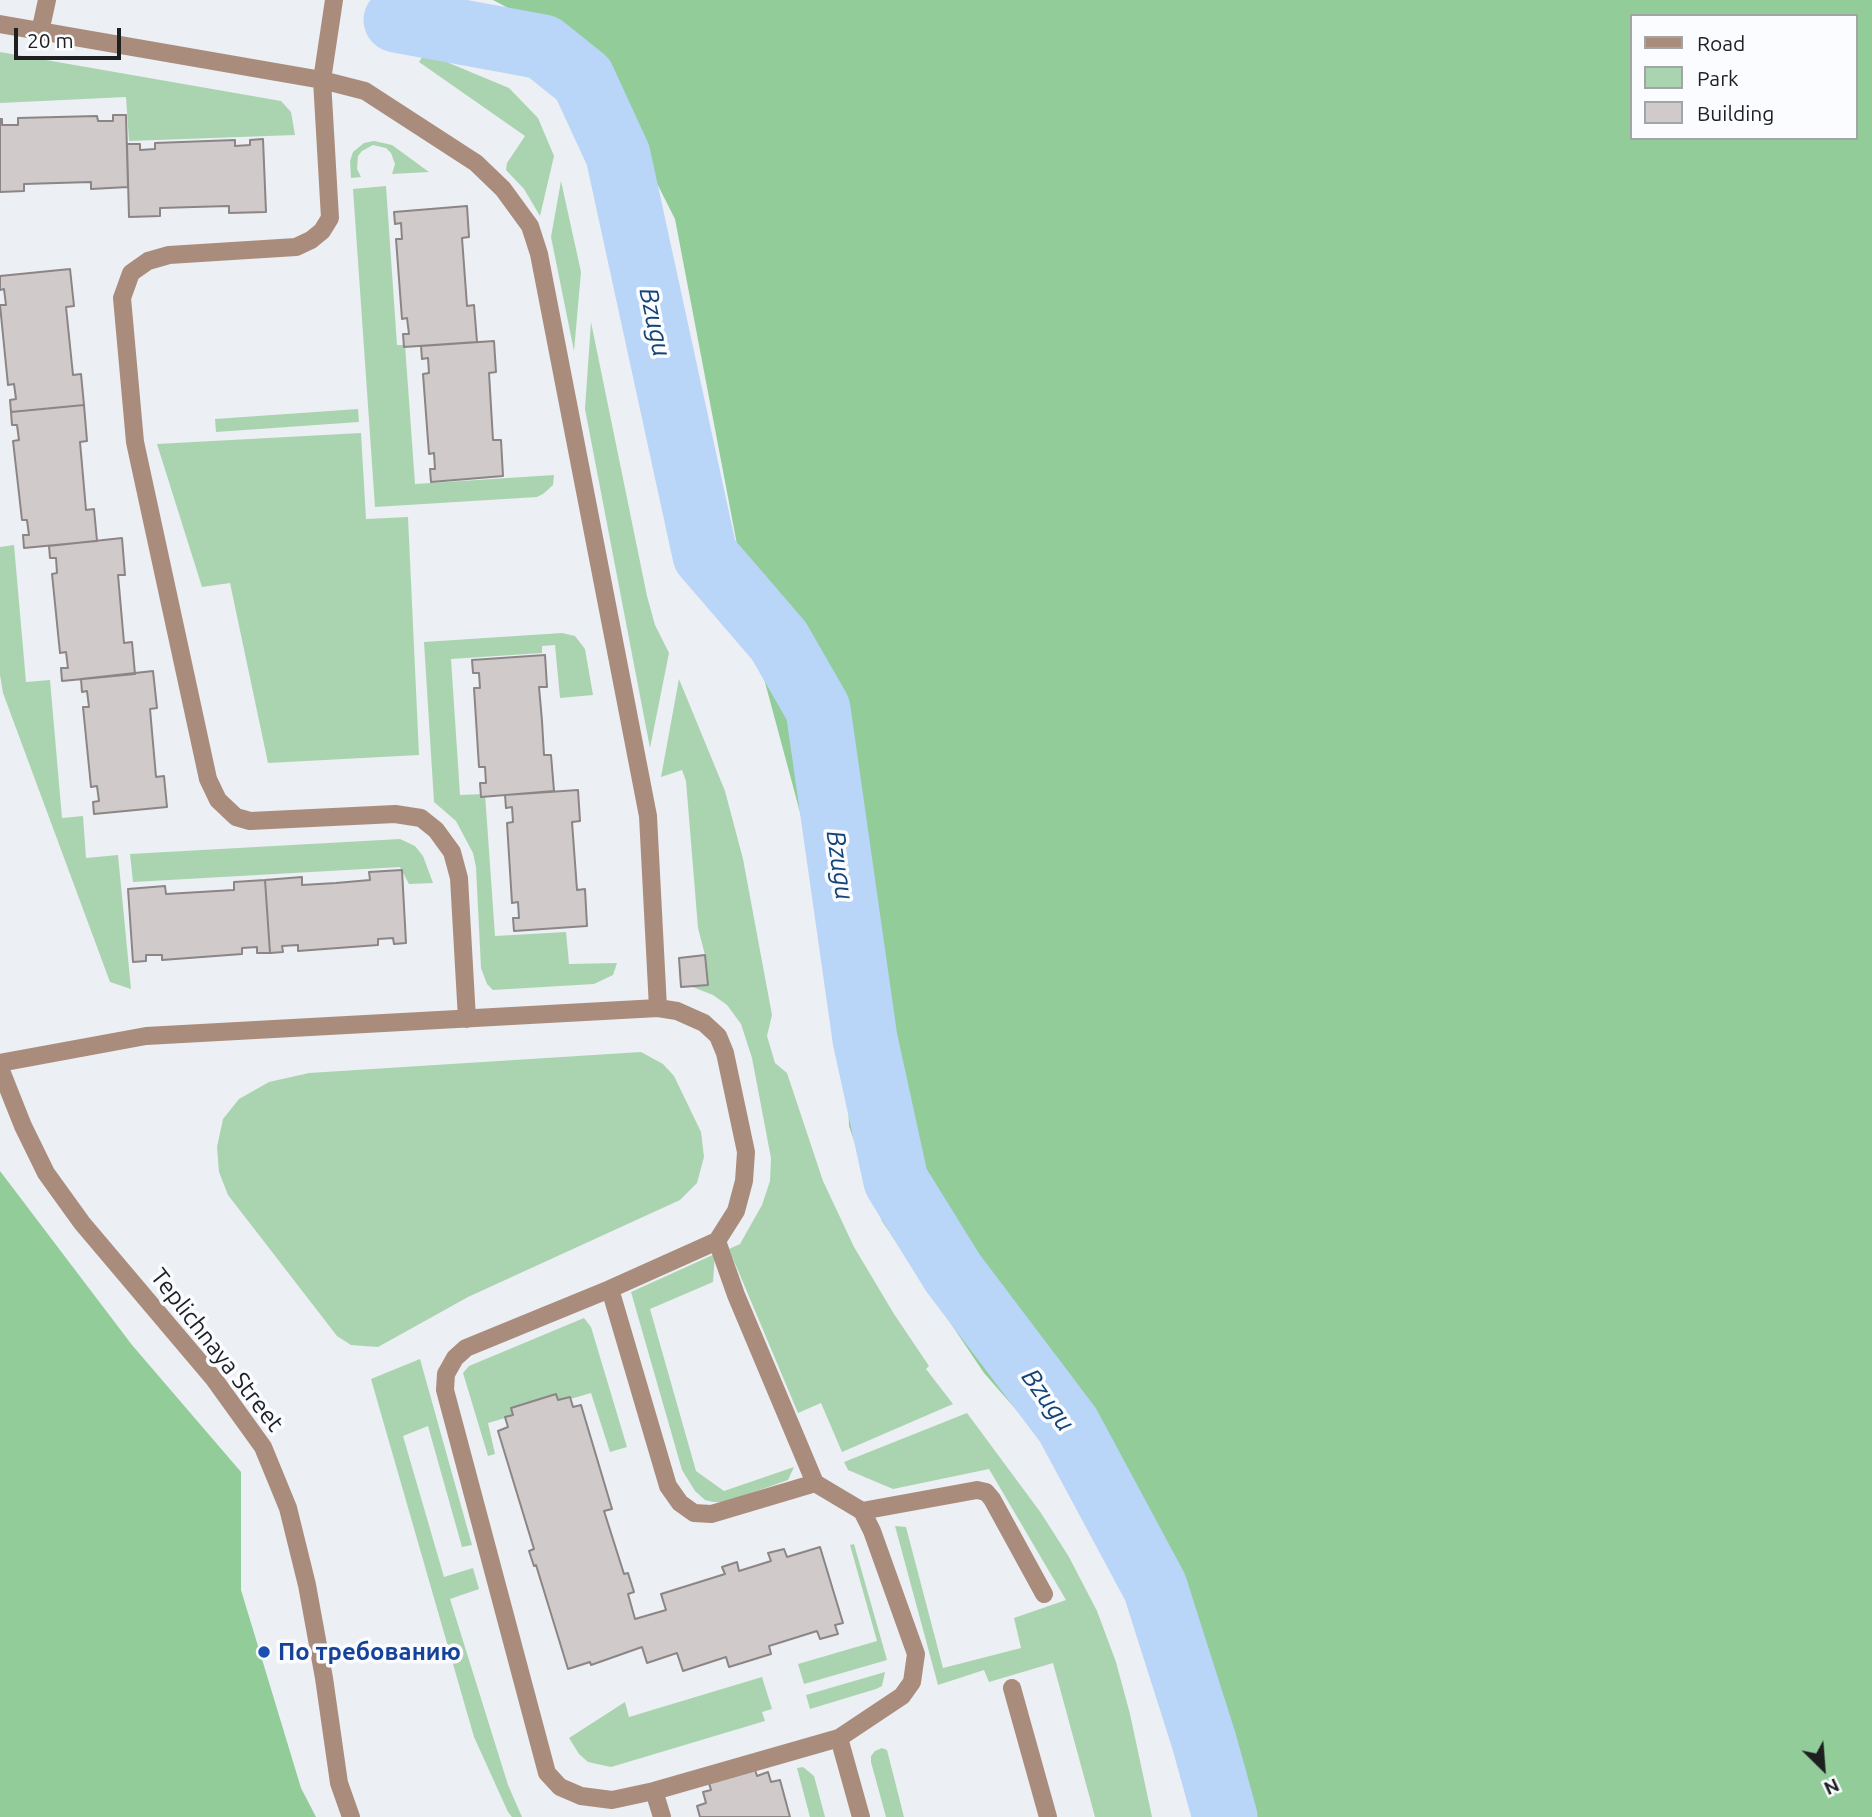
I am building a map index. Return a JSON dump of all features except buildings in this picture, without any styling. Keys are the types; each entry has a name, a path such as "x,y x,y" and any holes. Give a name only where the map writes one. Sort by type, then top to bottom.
{"street":[{"path":"40,32 47,0"},
{"path":"334,0 322,80 330,218 323,231 296,247 169,256 148,261 131,273 122,298 135,442 208,779 218,800 236,817 250,821 395,814 421,818 436,830 452,852 459,877 467,1019"},
{"path":"0,24 322,80 365,91 476,163 503,189 530,226 539,254 648,816 658,1008"},
{"path":"0,1066 146,1036 658,1008 677,1011 705,1023 718,1036 725,1053 746,1152 744,1181 736,1211 717,1241 610,1289 466,1348 455,1358 446,1374 445,1390 547,1773 560,1787 581,1796 612,1800 654,1791 839,1738 902,1696 912,1682 916,1668 916,1654 872,1531 862,1511 815,1483 736,1295 717,1241"},
{"name":"Teplichnaya Street","path":"0,1066 23,1126 46,1173 82,1223 214,1379 263,1447 288,1508 304,1573 340,1783 351,1817"},
{"path":"610,1289 668,1486 680,1503 694,1513 711,1514 815,1483"},
{"path":"862,1511 977,1490 986,1492 1044,1594"},
{"path":"1012,1688 1048,1817"},
{"path":"839,1738 861,1817"},
{"path":"654,1791 662,1817"}],"green space":[{"path":"493,0 1872,0 1872,1817 1199,1817 1157,1683 1144,1629 1096,1525 1041,1438 984,1373 882,1221 849,1126 847,1059 817,918 808,842 759,660 675,219 590,51"},
{"path":"0,52 281,101 291,112 295,135 129,141 126,97 0,103"},
{"path":"425,53 509,88 538,118 554,156 540,216 524,189 506,170 507,163 525,136 419,62"},
{"path":"374,141 392,145 429,172 392,174 395,164 391,153 386,148 373,145 358,156 357,169 361,177 351,178 350,161 353,152 364,143"},
{"path":"561,181 581,272 574,351 551,237"},
{"path":"386,186 397,345 405,345 415,484 554,475 553,485 537,497 375,507 353,189"},
{"path":"591,322 647,596 655,625 669,653 650,748 585,409"},
{"path":"358,409 359,422 216,432 215,419"},
{"path":"361,433 366,519 408,517 419,755 268,763 230,583 202,587 157,444"},
{"path":"14,545 26,682 50,680 62,818 83,816 86,858 118,855 131,989 110,982 3,693 0,675 0,547"},
{"path":"562,633 575,636 585,649 593,695 560,698 555,645 542,646 542,653 451,659 460,795 485,794 495,936 566,932 569,964 617,963 613,975 594,984 493,990 487,984 481,968 473,853 456,821 434,802 424,642"},
{"path":"679,679 725,791 743,859 772,1015 767,1036 775,1063 787,1073 823,1181 854,1247 929,1366 926,1369 953,1404 842,1452 821,1403 798,1413 729,1249 740,1244 762,1205 770,1181 771,1158 752,1058 741,1024 727,1005 713,995 690,986 708,984 705,955 698,928 686,781 682,770 661,777"},
{"path":"400,839 415,846 423,856 433,883 409,884 400,867 133,882 130,854"},
{"path":"641,1052 663,1064 674,1076 701,1132 704,1157 697,1183 680,1200 468,1297 378,1347 351,1345 337,1336 228,1195 219,1172 217,1147 223,1119 239,1099 269,1082 309,1073"},
{"path":"0,1171 132,1345 241,1472 241,1590 301,1788 316,1817 0,1817"},
{"path":"715,1254 713,1282 650,1309 696,1471 724,1491 794,1467 788,1480 726,1502 705,1500 695,1491 682,1470 631,1292"},
{"path":"584,1318 591,1327 627,1447 610,1452 591,1393 488,1423 495,1454 488,1456 463,1373 469,1366"},
{"path":"420,1359 472,1545 462,1547 428,1426 403,1436 444,1577 473,1568 479,1589 450,1599 508,1785 522,1817 512,1817 508,1812 474,1737 371,1379"},
{"path":"967,1413 1041,1513 1069,1557 1097,1611 1116,1662 1130,1714 1152,1817 1095,1817 1053,1663 989,1682 984,1670 938,1685 895,1526 906,1527 943,1668 1021,1648 1014,1618 1066,1600 989,1469 893,1489 848,1470 844,1462"},
{"path":"854,1544 887,1660 804,1684 798,1664 877,1641 850,1545"},
{"path":"885,1672 882,1686 876,1689 810,1709 806,1695"},
{"path":"762,1677 772,1709 762,1712 765,1721 611,1767 588,1762 569,1738 625,1702 629,1717"},
{"path":"882,1748 887,1750 904,1817 886,1817 871,1762 871,1756"},
{"path":"803,1767 814,1776 825,1817 810,1817 797,1768"}],"waterway":[{"name":"Bzugu","path":"396,20 543,47 583,79 618,155 705,555 779,641 818,709 865,1039 896,1181 953,1273 1068,1425 1155,1587 1225,1817"}],"place":[{"name":"По требованию","path":"264,1652"}]}
